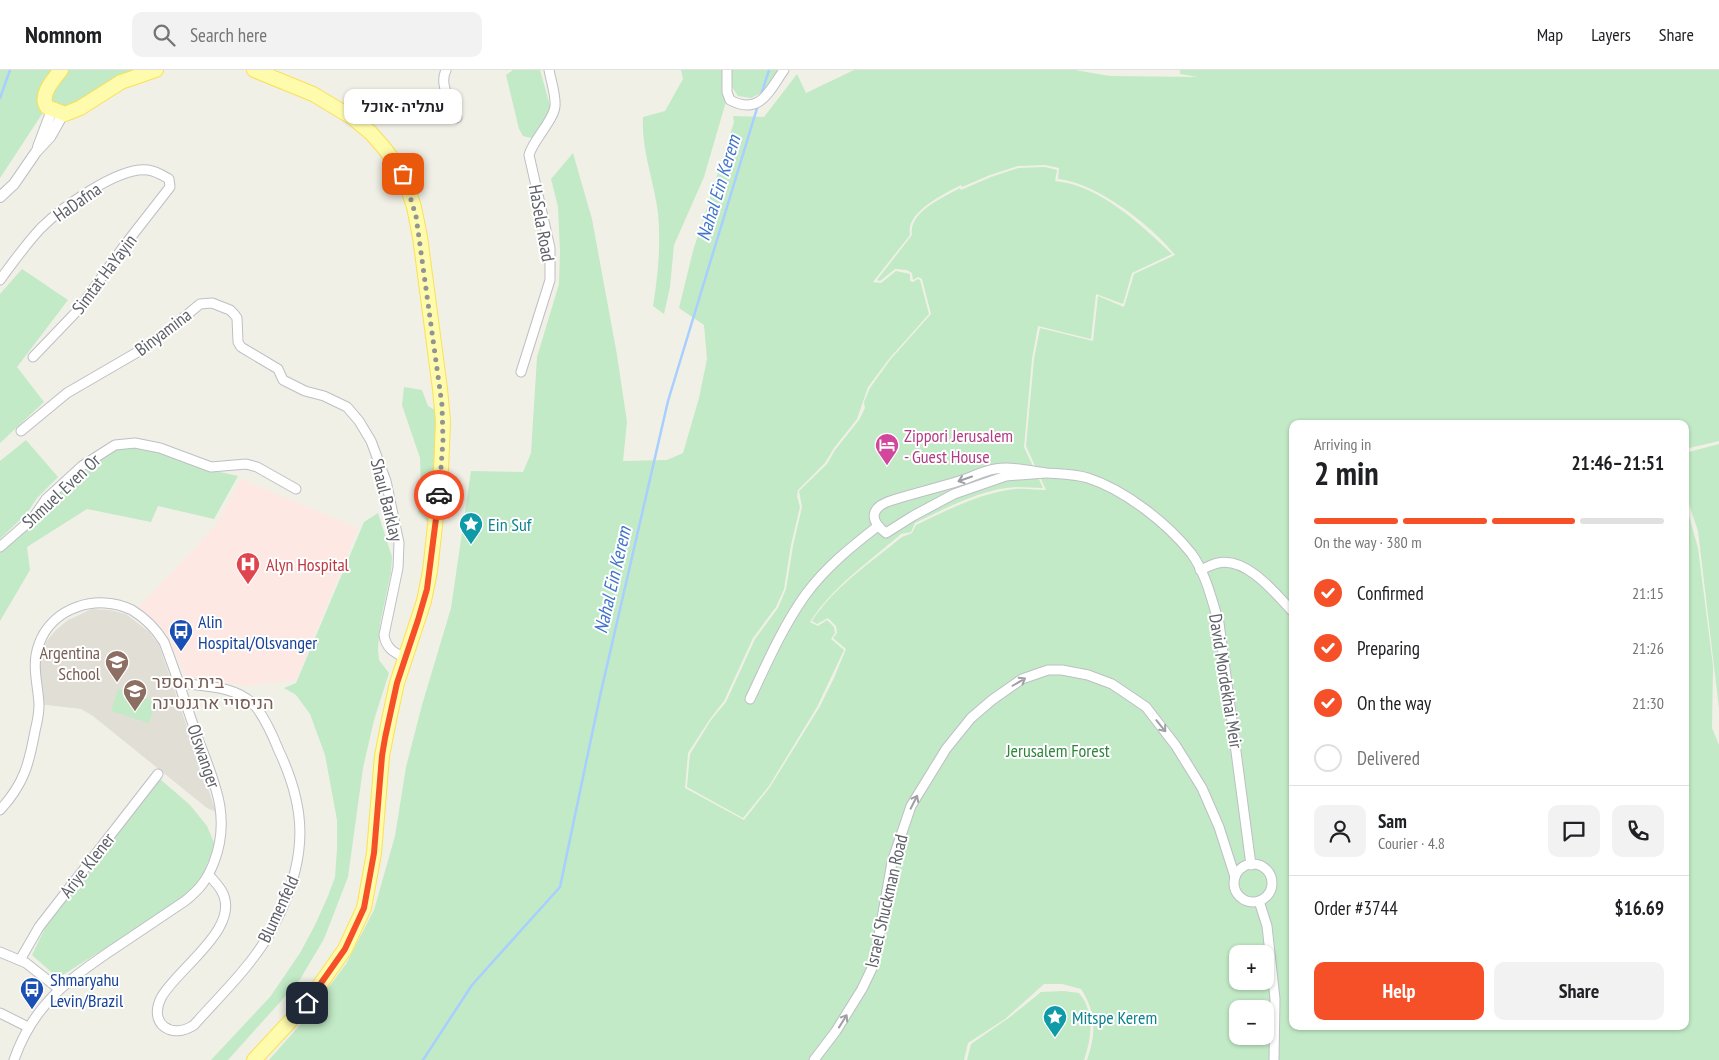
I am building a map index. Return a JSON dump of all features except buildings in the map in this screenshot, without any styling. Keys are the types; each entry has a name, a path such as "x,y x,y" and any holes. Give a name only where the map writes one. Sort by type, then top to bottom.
{"main road":[{"path":"61,70 48,88 45,105 57,112 68,114 121,82 156,70"},
{"path":"254,70 313,94 353,118 372,133 403,174 416,216 442,405 443,440 437,514 427,589 397,683 382,756 374,853 364,908 345,949 307,1003 254,1060"}],"street":[{"path":"446,70 443,76 443,84 457,118"},
{"name":"HaSela Road","path":"521,372 550,280 550,248 529,155 532,145 543,132 556,107 549,70"},
{"path":"727,70 727,92 730,100 746,106 757,103 766,97 784,70"},
{"path":"0,197 14,184 36,152 50,137 57,112"},
{"name":"HaDafna","path":"0,280 42,228 65,208 95,187 128,173 146,170 160,173 169,179 170,186"},
{"name":"Simtat HaYayin","path":"34,357 79,309 170,186"},
{"name":"Binyamina","path":"21,431 67,393 141,350 200,304 212,303 230,310 237,318 238,342 241,346 278,369 283,380"},
{"name":"Shaul Barklay","path":"283,380 305,391 324,396 347,407 366,432 376,454 386,481 397,529 399,548 398,568 384,635 385,643 388,648 404,658"},
{"name":"Shmuel Even Or","path":"0,547 33,518 46,499 82,466 115,445 135,443 160,448 211,467 246,464 257,467 296,490"},
{"name":"David Mordekhai Meir","path":"1046,473 1006,476 954,494 886,533 878,526 874,512 877,506 890,501 994,469 1008,468 1087,478 1108,486 1134,501 1175,537 1192,554 1211,596 1219,623 1239,761 1251,864"},
{"path":"750,699 781,633 807,593 845,552 878,526"},
{"path":"1200,570 1220,562 1237,564 1262,579 1289,609"},
{"name":"Olswanger","path":"0,810 14,792 28,765 39,706 34,670 39,642 53,622 64,613 90,603 119,605 144,619 157,631 164,642 217,793 222,816 221,843 209,876"},
{"name":"Israel Shuckman Road","path":"814,1060 836,1031 862,989 874,964 892,862 911,806 946,749 971,718 992,700 1022,679 1048,670 1062,670 1088,675 1112,684 1146,708 1176,746 1202,788 1219,827 1235,878"},
{"name":"Blumenfeld","path":"179,683 213,687 232,692 244,696 256,708 269,728 290,775 301,825 298,862 293,880 266,941 194,1025 186,1031 177,1032 167,1029 160,1024 158,1006 162,996 171,984 210,941 223,920 225,900 222,890 209,876"},
{"name":"Ariye Klener","path":"20,960 39,927 158,774"},
{"path":"1251,864 1268,871 1272,882 1269,894 1259,901 1253,902 1242,899 1235,889 1235,878 1242,868 1251,864"},
{"path":"14,1060 28,1026 59,989 82,970 185,901 199,890 209,876"},
{"path":"1259,901 1267,926 1275,999 1274,1060"},
{"path":"0,952 34,968 59,989"},
{"path":"0,1013 28,1026"}],"shaded area":[{"name":"Alyn Hospital","path":"241,479 358,528 296,680 246,686 185,676 169,638 156,622 137,609 216,525"},
{"name":"בית הספר הניסויי ארגנטינה","path":"92,609 110,610 126,614 149,632 159,645 216,812 207,808 93,716 81,709 38,704 37,672 46,642 68,620"}],"green space":[{"path":"0,70 54,70 41,91 39,102 42,114 0,178"},
{"path":"67,70 141,70 65,111 51,103 53,88"},
{"path":"513,70 540,70 551,109 542,128 532,138 523,136 519,129 506,75"},
{"path":"681,70 724,70 725,105 704,177 674,245 670,287 664,314 653,306 658,260 659,225 644,141 643,117 665,111 683,79"},
{"path":"732,70 779,70 763,92 751,98 738,96 732,87"},
{"name":"Jerusalem Forest","path":"854,70 1075,70 1110,76 1198,77 1180,74 1180,70 1719,70 1719,441 1689,448 1689,420 1289,420 1289,1030 1689,1030 1689,516 1698,548 1713,666 1712,728 1719,745 1719,1060 1087,1060 1092,1041 1093,1024 1090,1007 1081,989 1062,984 1044,984 1005,1019 968,1043 964,1060 269,1060 306,1018 346,964 374,910 395,836 406,767 451,608 471,471 523,472 531,453 537,357 559,284 558,207 551,179 573,153 592,219 617,355 627,422 623,461 667,460 683,453 699,398 707,359 704,325 679,308 693,251 734,122 733,116 764,117 797,74 806,93","holes":["1045,165 1059,168 1058,179 1089,188 1122,207 1153,231 1175,255 1134,274 1124,307 1098,296 1093,341 1040,328 1034,359 1026,446 1046,490 1015,489 989,494 916,525 912,533 902,537 831,597 812,621 817,624 828,618 836,626 837,633 833,638 846,649 819,708 770,787 744,820 685,788 688,753 724,701 753,638 776,607 784,589 791,545 800,507 797,496 798,490 825,463 834,448 857,419 868,387 889,359 929,314 920,280 910,281 910,274 896,271 881,283 873,282 910,235 910,227 919,211 961,185 962,187 1018,166"]},
{"path":"1045,167 1057,170 1055,181 1072,184 1088,190 1119,208 1172,254 1132,273 1123,304 1096,294 1091,339 1038,326 1032,359 1024,447 1043,488 1016,487 990,491 964,500 915,523 911,532 901,534 840,586 819,609 810,622 818,626 827,620 834,627 835,633 831,639 844,650 817,707 769,786 743,818 687,787 690,754 711,720 726,702 755,639 778,608 786,589 802,507 799,491 827,464 835,450 859,420 865,408 864,402 870,388 890,360 931,314 922,279 918,277 913,280 912,273 907,270 895,269 880,281 877,280 912,235 912,227 916,219 928,206 960,188 961,190 1018,168"},
{"path":"22,269 68,300 17,367 44,402 0,443 0,294"},
{"path":"404,387 422,390 428,406 435,410 436,446 429,523 418,512 421,484 420,458 402,405"},
{"path":"26,440 58,477 37,498 27,513 0,539 0,461"},
{"path":"1719,444 1719,708 1698,531 1689,504 1689,452"},
{"path":"141,447 211,470 238,476 214,519 158,506 151,522 87,509 27,547 30,570 0,621 0,551 50,499 96,459 118,448"},
{"path":"378,513 392,557 391,572 380,624 378,649 379,660 389,673 374,720 363,768 348,877 324,939 299,981 228,1060 211,1060 270,997 300,953 315,925 335,877 337,820 325,755 310,714 296,695 284,688 296,683 364,522"},
{"path":"118,689 156,701 149,723 111,711"},
{"path":"160,779 190,805 207,826 215,845 204,871 195,886 172,906 58,978 32,955 46,926"},
{"path":"1064,991 1079,993 1088,1008 1090,1034 1084,1060 967,1060 971,1044 1010,1017 1041,992"}],"waterway":[{"path":"0,98 10,70"},
{"name":"Nahal Ein Kerem","path":"761,95 769,70"},
{"name":"Nahal Ein Kerem","path":"423,1060 472,985 560,887 600,696 668,401 758,105"}],"way so far":[{"path":"403,174 416,216 442,405 443,440 439,495"}],"place":[{"name":"עתליה -אוכל","path":"403,174"},
{"name":"Zippori Jerusalem - Guest House","path":"887,466"},
{"name":"Ein Suf","path":"471,545"},
{"name":"Alyn Hospital","path":"248,585"},
{"name":"Alin Hospital/Olsvanger","path":"181,652"},
{"name":"Argentina School","path":"117,683"},
{"name":"בית הספר הניסויי ארגנטינה","path":"135,712"},
{"name":"Shmaryahu Levin/Brazil","path":"32,1010"},
{"name":"Mitspe Kerem","path":"1055,1038"}],"route":[{"path":"307,1003 345,949 364,908 374,853 385,738 404,658 427,589 439,495"}]}
